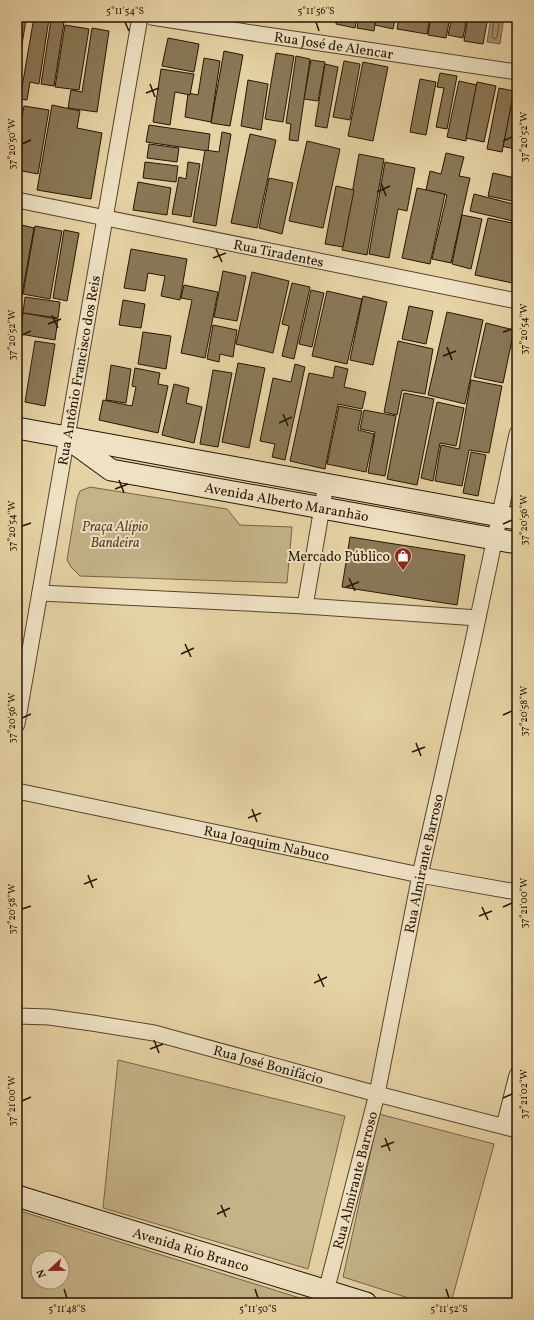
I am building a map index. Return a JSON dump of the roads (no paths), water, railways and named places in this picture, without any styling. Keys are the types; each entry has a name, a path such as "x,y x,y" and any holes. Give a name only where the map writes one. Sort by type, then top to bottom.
{"main road":[{"name":"Avenida Alberto Maranhão","path":"17,428 508,518"},
{"name":"Avenida Alberto Maranhão","path":"67,438 111,470 517,543"},
{"name":"Avenida Rio Branco","path":"17,1196 325,1297 366,1303"}],"street":[{"name":"Rua Antônio Francisco dos Reis","path":"17,724 21,677 40,592 140,17"},
{"name":"Rua José de Alencar","path":"152,17 275,37 517,72"},
{"name":"Rua Tiradentes","path":"17,200 517,301"},
{"name":"Rua Almirante Barroso","path":"325,1297 377,1094 420,875 495,539 508,518 517,434"},
{"path":"305,606 326,484"},
{"path":"40,592 305,606 478,618"},
{"name":"Rua Joaquim Nabuco","path":"17,791 420,875 517,892"},
{"name":"Rua José Bonifácio","path":"17,1016 56,1018 154,1034 377,1094 511,1128"},
{"path":"511,1128 517,1075"}],"water":[{"path":"491,17 504,17 500,44 487,42"}],"place":[{"name":"Mercado Público","path":"403,571"}],"park label":[{"name":"Praça Alípio Bandeira","path":"115,534"}]}
